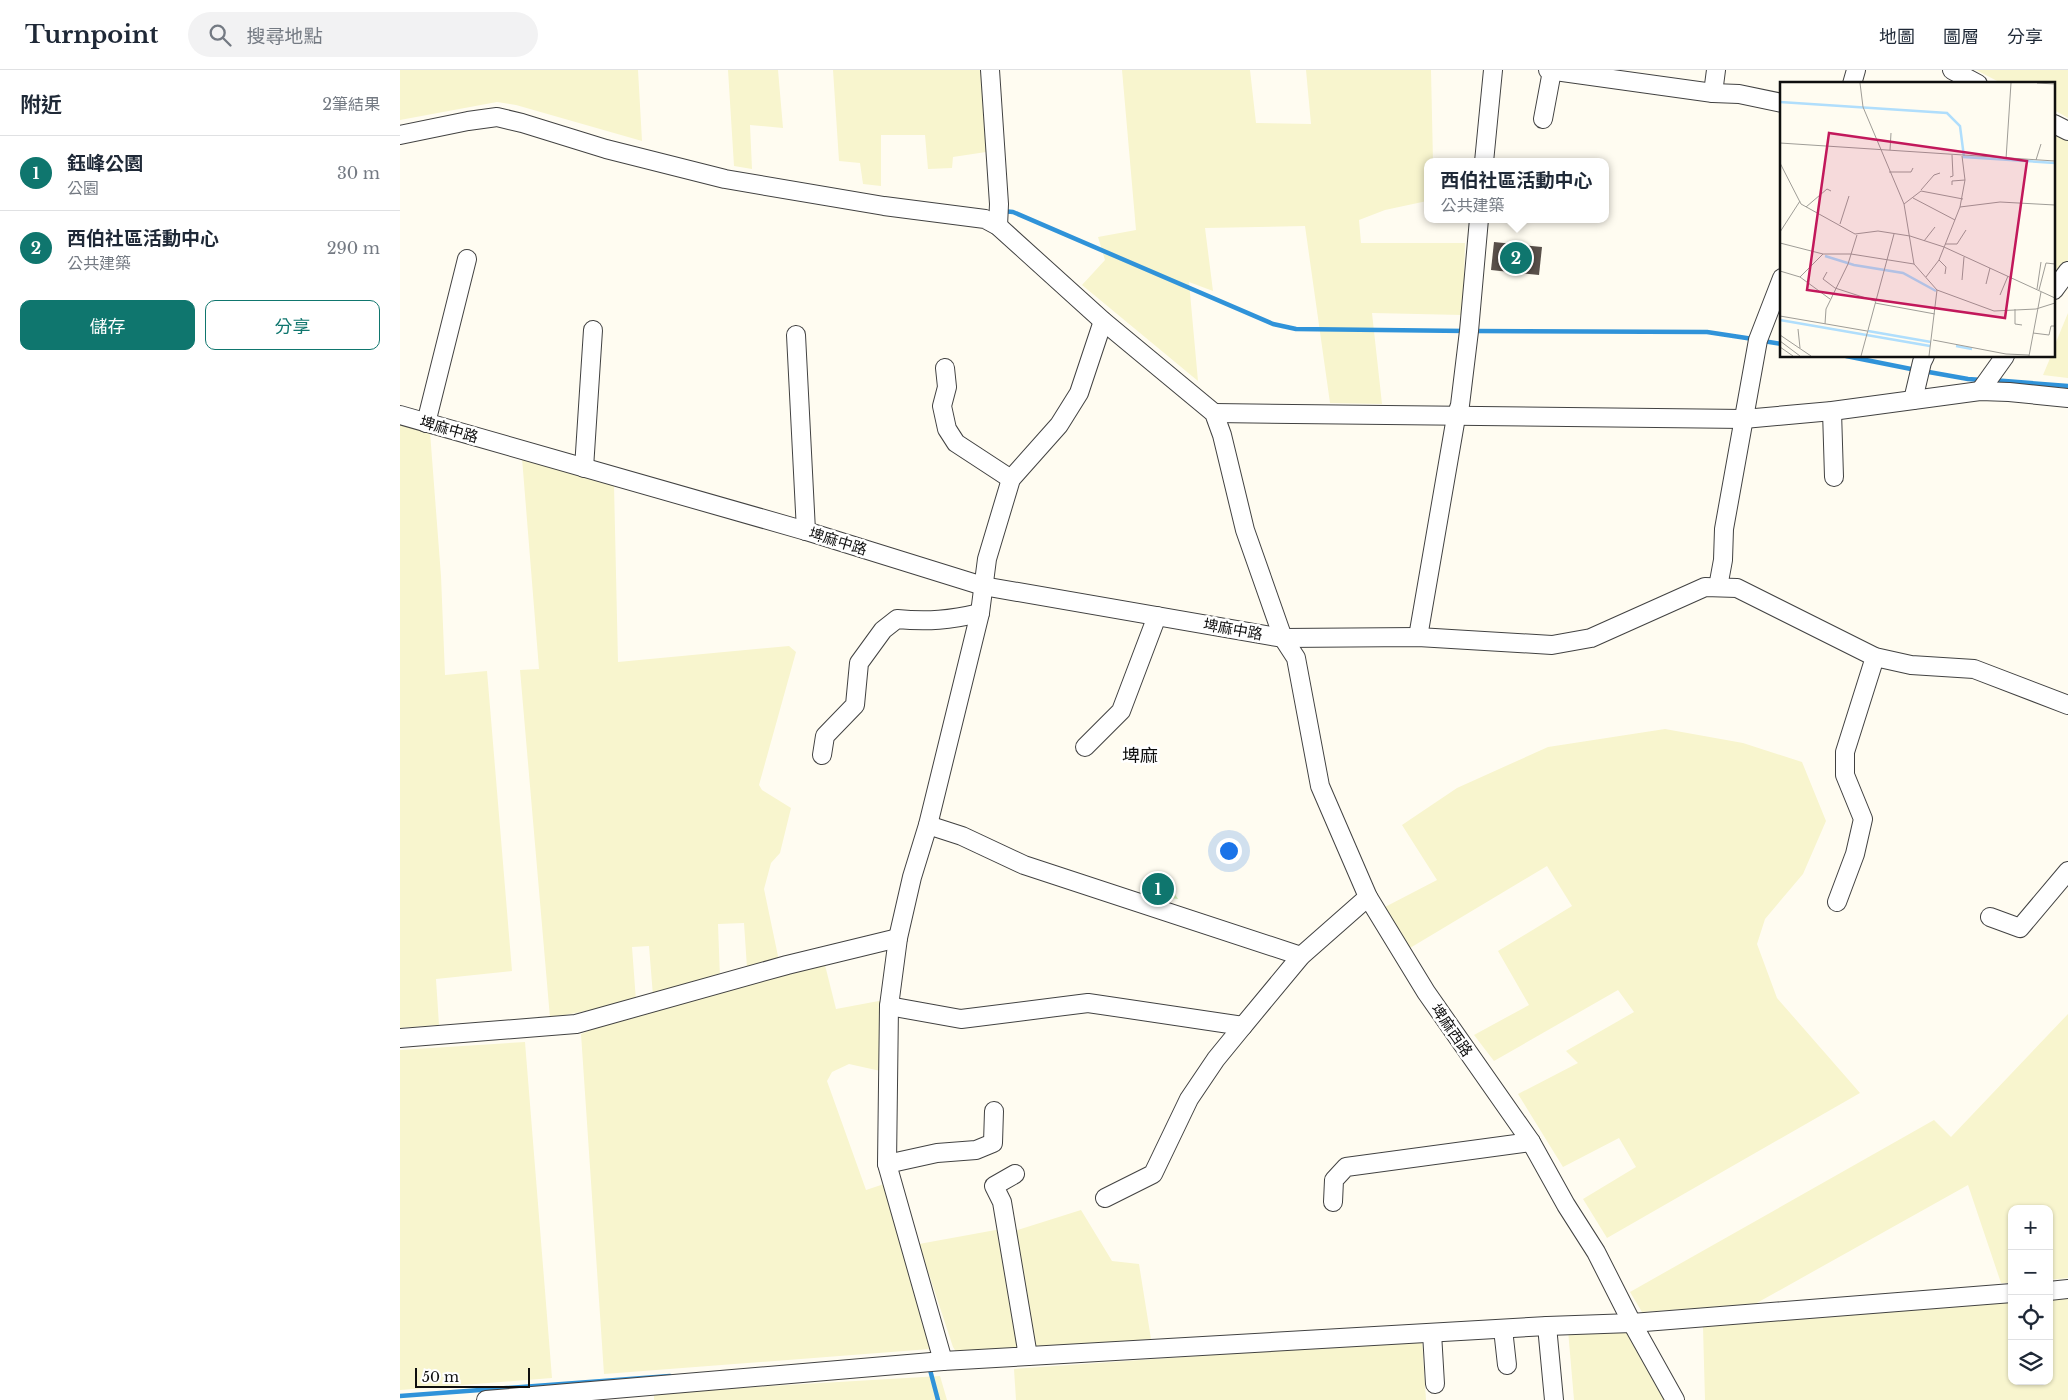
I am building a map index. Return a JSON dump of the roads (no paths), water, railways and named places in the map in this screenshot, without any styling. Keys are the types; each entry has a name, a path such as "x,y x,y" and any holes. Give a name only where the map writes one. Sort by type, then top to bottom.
{"street":[{"path":"990,70 999,204 998,226"},
{"path":"1484,158 1493,70"},
{"path":"1548,70 1640,76 1713,93 1739,94 1780,103"},
{"path":"1543,119 1552,70"},
{"path":"1713,93 1716,70"},
{"path":"1952,70 1974,82"},
{"path":"400,135 468,121 497,118 522,123 606,149 725,179 884,206 985,219 998,226 1103,321 1214,413 1744,419 1832,411 1980,391 2068,398"},
{"path":"2056,125 2068,131"},
{"path":"1418,637 1456,417 1460,405 1479,223"},
{"path":"426,423 467,260"},
{"path":"2056,287 2068,271"},
{"path":"1718,587 1723,560 1724,529 1758,340 1780,283"},
{"path":"933,1362 887,1164 888,1006 898,938 980,613 987,559 1011,479 1060,426 1078,393 1103,321"},
{"path":"584,468 593,330"},
{"path":"796,334 806,531"},
{"path":"1913,400 1924,358"},
{"path":"1980,391 2004,358"},
{"path":"945,368 947,387 942,406 947,429 956,443 1011,479"},
{"path":"1832,411 1834,477"},
{"name":"埤麻西路","path":"1214,413 1222,435 1245,530 1283,638 1296,658 1320,786 1368,897 1426,992 1530,1142 1566,1205 1596,1252 1632,1323 1675,1400"},
{"name":"埤麻中路","path":"400,415 806,531 983,586 1283,638 1418,637 1552,645 1591,638 1705,587 1738,588 1875,657 1911,665 1974,669 2068,705"},
{"path":"822,755 825,736 856,705 859,663 884,630 897,619 927,622 980,613"},
{"path":"1085,746 1121,711 1157,616"},
{"path":"1836,902 1855,854 1863,819 1845,775 1846,752 1875,657"},
{"path":"928,825 962,836 1024,865 1301,956"},
{"path":"1990,918 2020,928 2068,871"},
{"path":"1105,1198 1153,1174 1189,1099 1216,1059 1301,956 1368,897"},
{"path":"400,1038 576,1024 787,965 898,938"},
{"path":"888,1006 961,1019 1088,1003 1243,1026"},
{"path":"887,1164 938,1152 976,1150 994,1143 994,1111"},
{"path":"1333,1202 1334,1180 1346,1167 1530,1142"},
{"path":"1015,1174 994,1186 1002,1202 1028,1356"},
{"path":"2053,1290 2068,1289"},
{"path":"486,1400 577,1396 933,1362 1547,1326 1632,1323 2008,1294"},
{"path":"1547,1326 1554,1400"},
{"path":"1503,1329 1507,1365"},
{"path":"1432,1333 1435,1384"}],"waterway":[{"path":"1002,211 1013,212 1273,324 1296,329 1466,331"},
{"path":"1474,331 1707,332 1753,339"},
{"path":"1763,341 1780,344"},
{"path":"1856,358 1916,370"},
{"path":"1923,371 1982,380"},
{"path":"1992,380 2068,386"},
{"path":"929,1366 938,1400"},
{"path":"400,1396 670,1376"}],"place":[{"name":"西伯社區活動中心","path":"1516,258"},
{"name":"鈺峰公園","path":"1158,889"}],"district":[{"name":"埤麻","path":"1140,756"}]}
